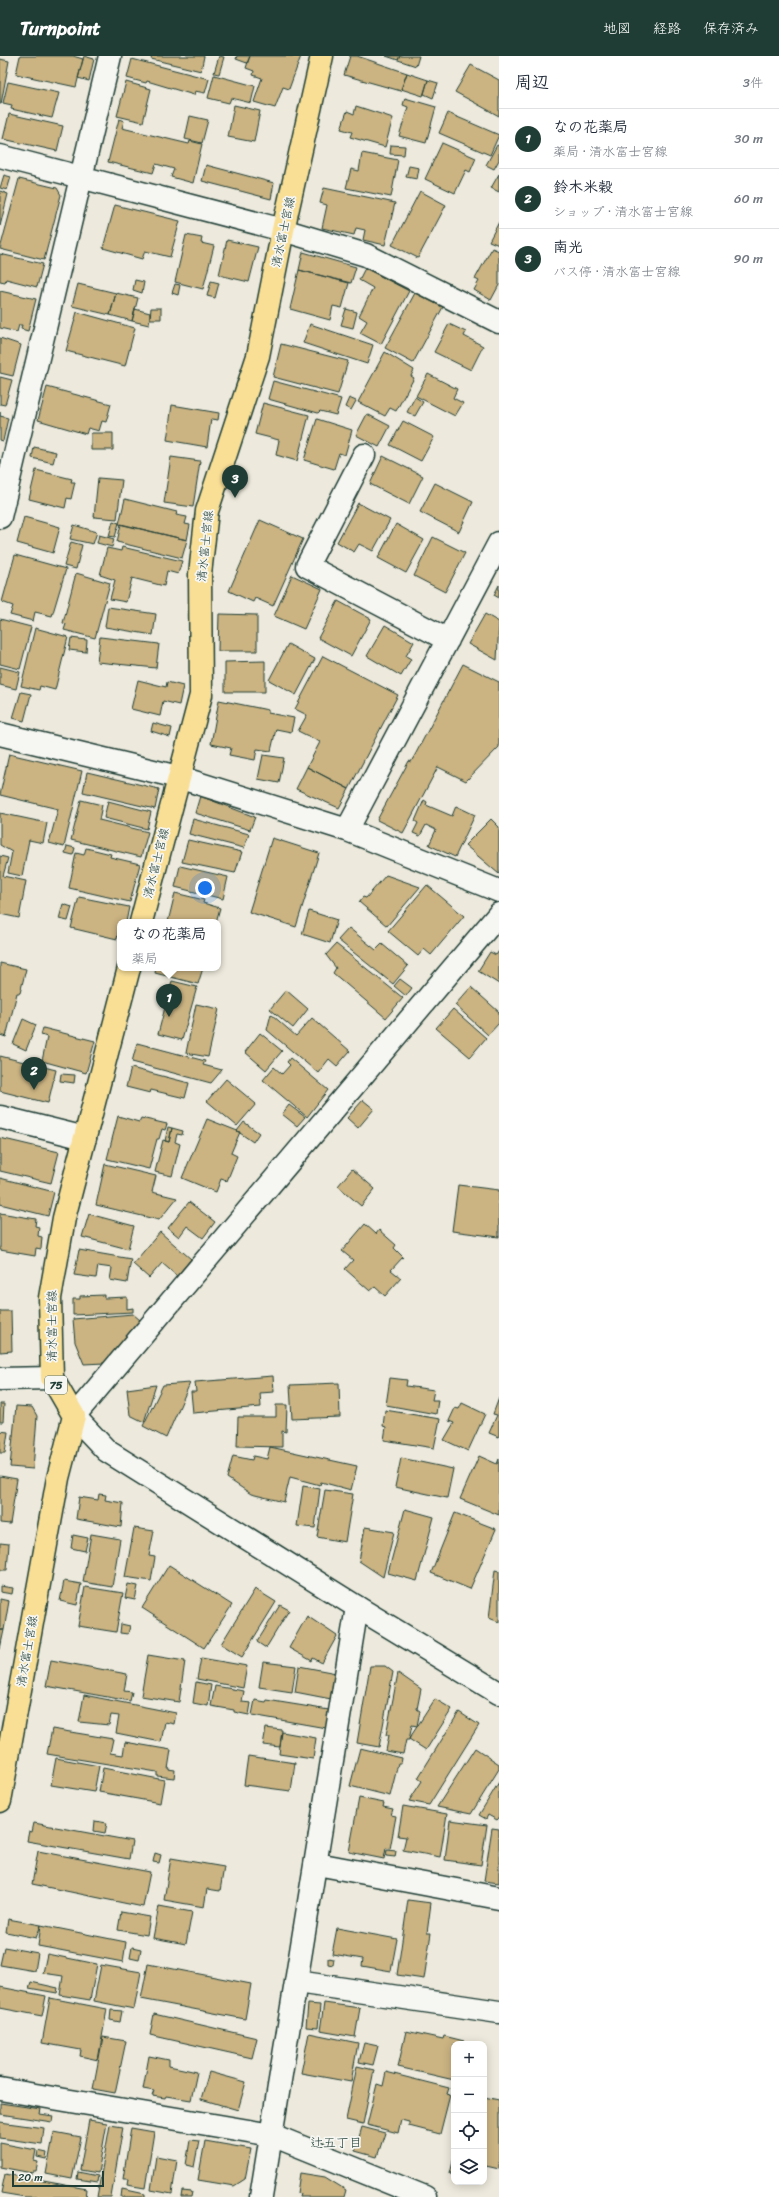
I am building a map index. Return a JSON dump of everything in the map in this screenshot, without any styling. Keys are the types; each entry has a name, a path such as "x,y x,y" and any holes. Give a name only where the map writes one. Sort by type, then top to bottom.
{"main road":[{"name":"清水富士宮線","path":"142,919 178,777 201,695 200,574 207,511 258,356 283,230 322,56"},
{"name":"清水富士宮線","path":"0,1801 58,1478 74,1416 52,1378 50,1298 64,1218 128,971"}],"street":[{"path":"0,517 110,56"},
{"path":"0,156 82,176 283,230 366,255 499,322"},
{"path":"364,455 307,566 448,640"},
{"path":"347,830 499,543"},
{"path":"0,734 178,777 347,830 499,891"},
{"path":"499,914 74,1416 107,1451 357,1607 499,1693"},
{"path":"0,1117 85,1138"},
{"path":"0,1379 52,1378"},
{"path":"261,2197 317,1864 357,1607"},
{"path":"317,1864 499,1898"},
{"path":"297,1982 499,2012"},
{"path":"0,2089 272,2135 425,2197"}],"building":[{"path":"20,56 73,56 83,59 76,87 16,74"},
{"path":"84,56 94,59 89,81 78,78"},
{"path":"152,56 204,56 201,71 151,59"},
{"path":"219,56 224,57 219,74 214,73"},
{"path":"237,56 250,56 247,63 236,59"},
{"path":"250,56 301,56 289,89 283,87 275,108 254,102 262,78 253,75 254,71 246,68"},
{"path":"350,56 357,56 407,73 401,91 344,75"},
{"path":"386,56 400,56 398,60"},
{"path":"400,56 419,56 416,66 398,60"},
{"path":"0,59 9,61 1,104 0,104"},
{"path":"132,59 209,79 205,93 195,91 194,95 147,81 146,83 127,78"},
{"path":"471,65 499,80 499,116 455,92"},
{"path":"407,73 428,80 423,96 401,89"},
{"path":"214,75 255,86 251,103 231,98 229,103 208,98"},
{"path":"428,80 438,83 433,98 424,94"},
{"path":"8,82 59,93 52,118 11,109 12,105 3,103"},
{"path":"126,82 151,89 143,122 117,116"},
{"path":"405,98 436,107 426,143 399,136 408,107 403,105"},
{"path":"234,105 260,111 254,142 228,137"},
{"path":"356,106 393,118 385,147 350,137 352,132 341,129 347,111 354,114"},
{"path":"448,113 499,135 490,155 439,133"},
{"path":"9,114 63,126 57,151 3,139"},
{"path":"190,116 208,120 202,143 185,139"},
{"path":"119,119 124,121 122,128 189,144 190,141 202,144 193,183 171,177 174,169 156,164 153,173 108,162"},
{"path":"442,143 476,158 470,172 466,170 455,193 425,179"},
{"path":"391,145 405,146 404,155 390,154"},
{"path":"497,145 499,146 499,160 494,169 486,165"},
{"path":"362,153 398,160 391,197 346,188 351,169 359,171"},
{"path":"206,165 274,183 271,199 202,181"},
{"path":"409,166 419,168 417,179 406,177"},
{"path":"499,174 499,192 491,188"},
{"path":"4,175 11,177 7,190 0,188"},
{"path":"19,179 57,188 61,195 44,260 0,249"},
{"path":"324,188 395,203 385,245 363,240 365,230 356,228 354,235 322,228 327,205 320,203"},
{"path":"0,191 8,194 0,226"},
{"path":"420,191 446,205 418,258 392,245"},
{"path":"115,205 180,221 170,257 145,251 142,259 103,248"},
{"path":"499,222 499,245 489,241"},
{"path":"186,235 202,238 201,243 214,246 203,289 175,282"},
{"path":"227,240 258,247 249,282 219,275"},
{"path":"492,248 499,251 499,285 491,300 474,290 479,281 475,279"},
{"path":"303,252 356,267 351,283 299,270"},
{"path":"0,254 43,264 37,287 6,279 5,282 0,281"},
{"path":"365,268 409,291 381,344 360,333 367,321 359,316 373,288 359,280"},
{"path":"299,270 349,283 342,308 333,306 330,320 290,309"},
{"path":"135,280 144,282 142,293 133,290"},
{"path":"211,281 219,283 215,298 207,296"},
{"path":"78,284 116,293 110,315 72,306"},
{"path":"175,284 180,285 178,295 172,293"},
{"path":"0,291 36,299 28,331 21,329 22,325 19,325 17,332 0,328"},
{"path":"116,293 138,298 132,321 110,315"},
{"path":"415,293 443,307 413,363 385,348"},
{"path":"151,308 161,308 161,319 150,319"},
{"path":"135,309 150,313 149,325 132,321"},
{"path":"346,309 357,312 353,328 341,325"},
{"path":"77,312 135,328 125,366 66,351"},
{"path":"310,324 373,345 367,364 303,343"},
{"path":"449,324 466,332 464,336 483,346 471,370 434,352"},
{"path":"0,338 21,345 13,376 0,373"},
{"path":"281,344 348,361 338,394 273,377"},
{"path":"385,352 414,370 411,376 414,378 396,411 390,408 385,416 358,402"},
{"path":"428,374 457,389 453,398 463,403 455,416 416,396"},
{"path":"0,377 12,380 5,405 0,404"},
{"path":"273,381 341,399 336,415 320,411 318,413 268,399"},
{"path":"47,387 111,404 106,422 102,421 99,431 88,428 86,434 38,420"},
{"path":"415,397 423,402 415,416 407,412"},
{"path":"349,398 356,401 351,410 345,407"},
{"path":"263,403 309,415 297,461 276,455 279,440 255,434"},
{"path":"172,405 219,413 218,420 211,419 207,447 167,440"},
{"path":"367,414 390,426 379,447 356,435"},
{"path":"0,416 8,418 3,441 0,440"},
{"path":"317,419 352,430 345,455 339,453 334,469 304,460"},
{"path":"403,421 434,437 421,461 390,445"},
{"path":"91,433 113,433 113,450 91,450"},
{"path":"34,447 56,452 53,463 32,458"},
{"path":"383,456 423,476 409,504 370,484"},
{"path":"171,457 200,461 193,507 164,503"},
{"path":"36,470 72,479 71,482 75,482 71,499 67,498 65,508 29,499"},
{"path":"98,478 122,480 117,519 94,517"},
{"path":"435,483 473,502 459,532 420,512"},
{"path":"125,499 177,512 176,515 187,517 185,524 190,525 187,540 119,524"},
{"path":"358,503 390,520 373,551 359,544 354,552 337,542"},
{"path":"24,517 60,527 53,553 17,543"},
{"path":"260,520 303,539 273,606 255,598 253,602 229,591"},
{"path":"113,521 119,523 115,537 109,536"},
{"path":"121,524 187,540 182,558 117,542"},
{"path":"396,524 424,540 406,573 378,558"},
{"path":"74,525 97,532 93,544 70,539"},
{"path":"99,535 114,539 112,547 97,543"},
{"path":"433,537 465,553 445,592 414,576"},
{"path":"71,542 82,545 76,569 64,566"},
{"path":"122,547 182,561 178,574 167,571 164,586 132,578 126,602 110,599 115,580 100,575 107,548 121,551"},
{"path":"15,555 66,569 52,616 35,612 33,621 10,615 13,606 2,602"},
{"path":"76,573 110,583 95,638 64,630 66,624 63,623"},
{"path":"292,575 322,589 304,629 274,616"},
{"path":"499,585 499,598 494,595"},
{"path":"338,601 371,619 351,656 318,638"},
{"path":"108,607 156,614 153,635 105,627"},
{"path":"219,614 257,615 257,651 218,651"},
{"path":"485,614 499,622 497,660 468,644"},
{"path":"0,619 31,627 20,669 0,664"},
{"path":"385,625 414,642 406,656 411,659 401,676 367,656"},
{"path":"35,628 68,637 55,690 40,686 39,690 21,686"},
{"path":"100,637 159,644 156,668 97,662"},
{"path":"71,638 87,640 86,652 69,650"},
{"path":"288,644 315,659 296,695 269,680"},
{"path":"323,656 398,695 349,789 307,767 320,742 298,731 307,715 295,709"},
{"path":"265,661 265,692 225,692 225,662"},
{"path":"463,664 499,682 499,747 466,781 438,767 403,833 377,820 409,761 411,762 415,755"},
{"path":"0,667 20,672 16,689 0,685"},
{"path":"138,680 166,687 167,682 183,686 179,705 163,701 160,716 131,709"},
{"path":"21,692 31,694 24,721 13,718"},
{"path":"219,700 268,710 268,713 294,718 291,732 276,729 271,751 257,749 255,760 229,755 231,748 211,744"},
{"path":"153,723 172,728 170,737 151,731"},
{"path":"9,754 82,771 64,847 49,843 58,809 0,795"},
{"path":"263,755 284,758 279,783 258,779"},
{"path":"307,767 349,789 339,808 296,789"},
{"path":"87,772 159,789 155,809 83,792"},
{"path":"200,796 255,817 250,830 195,813"},
{"path":"81,800 102,805 99,820 148,832 141,857 71,840"},
{"path":"424,800 427,802 426,805 452,816 456,806 475,815 455,857 429,845 436,830 426,825 420,836 413,833 418,823 415,821"},
{"path":"108,801 151,812 147,829 104,818"},
{"path":"0,813 47,823 43,843 29,840 22,876 8,873 12,852 0,845"},
{"path":"193,819 249,834 244,848 189,834"},
{"path":"491,819 499,827 499,874 465,845"},
{"path":"272,838 319,853 296,927 249,912"},
{"path":"188,840 242,852 235,873 182,862"},
{"path":"67,846 75,848 73,855 65,853"},
{"path":"86,848 111,854 110,857 140,864 130,902 69,888 76,853 84,855"},
{"path":"0,856 8,858 3,876 26,881 19,918 0,914"},
{"path":"180,866 228,877 223,899 175,887"},
{"path":"386,875 420,887 387,926 359,902 363,897 366,898"},
{"path":"427,885 464,916 431,955 424,949 418,956 388,931"},
{"path":"175,893 204,900 203,903 220,908 217,919 169,919"},
{"path":"79,897 129,907 127,919 117,919 117,939 71,928"},
{"path":"63,904 72,907 68,921 59,919"},
{"path":"309,911 337,920 330,943 302,934"},
{"path":"349,928 376,950 382,944 408,966 393,984 338,940"},
{"path":"336,944 403,998 386,1018 333,973 336,968 326,955"},
{"path":"499,951 499,984 478,971 490,952 496,955"},
{"path":"0,963 26,969 20,993 17,993 6,1037 0,1035"},
{"path":"155,971 202,971 198,984 155,973"},
{"path":"400,979 412,988 406,996 394,986"},
{"path":"172,981 197,987 182,1040 158,1034"},
{"path":"471,987 499,1012 499,1023 488,1035 455,1005"},
{"path":"286,990 308,1009 293,1028 270,1009"},
{"path":"196,1004 219,1009 208,1057 186,1053"},
{"path":"453,1009 486,1038 470,1057 436,1028"},
{"path":"271,1014 296,1036 312,1018 350,1051 337,1066 329,1059 318,1073 267,1030"},
{"path":"23,1019 36,1025 26,1050 13,1044"},
{"path":"43,1028 95,1041 86,1073 42,1061 47,1037 41,1035"},
{"path":"260,1033 282,1051 266,1070 245,1052"},
{"path":"137,1043 205,1061 203,1065 222,1070 211,1083 132,1062"},
{"path":"0,1056 56,1070 48,1103 0,1091"},
{"path":"290,1058 328,1090 307,1117 263,1080 274,1067 282,1074 290,1065 287,1062"},
{"path":"131,1068 189,1083 185,1098 151,1090 150,1093 126,1087"},
{"path":"61,1074 75,1075 74,1083 60,1081"},
{"path":"226,1079 256,1104 237,1126 207,1101"},
{"path":"363,1100 374,1109 358,1128 347,1118"},
{"path":"289,1105 305,1117 297,1126 282,1114"},
{"path":"118,1116 139,1122 141,1118 167,1124 165,1130 162,1129 159,1139 157,1139 149,1169 107,1159"},
{"path":"207,1119 240,1132 231,1153 237,1156 227,1181 221,1179 216,1192 182,1178"},
{"path":"244,1122 259,1133 253,1142 237,1131"},
{"path":"168,1127 172,1128 169,1142 165,1141"},
{"path":"172,1128 183,1131 182,1135 177,1134 175,1142 180,1144 172,1176 155,1172 163,1140 169,1142"},
{"path":"0,1138 59,1152 51,1183 0,1171"},
{"path":"105,1164 156,1176 152,1192 177,1198 159,1220 96,1205"},
{"path":"352,1169 375,1189 361,1206 338,1186"},
{"path":"0,1178 54,1192 48,1216 0,1204"},
{"path":"458,1185 499,1190 499,1237 452,1231"},
{"path":"189,1202 215,1222 203,1238 187,1226 179,1237 168,1228"},
{"path":"0,1213 36,1219 35,1226 39,1227 38,1236 42,1237 41,1249 36,1248 35,1256 0,1250"},
{"path":"89,1214 134,1226 128,1249 82,1237"},
{"path":"365,1224 376,1234 379,1230 396,1245 394,1248 403,1257 391,1270 401,1278 385,1296 375,1287 370,1291 345,1269 353,1260 342,1251"},
{"path":"160,1232 191,1259 177,1276 162,1263 149,1278 133,1264"},
{"path":"79,1250 131,1259 127,1283 110,1280 112,1268 98,1266 96,1278 74,1275"},
{"path":"104,1295 104,1298 127,1297 127,1309 133,1308 133,1312 73,1315 73,1299 80,1299 80,1296"},
{"path":"0,1311 11,1311 12,1351 0,1352"},
{"path":"133,1314 140,1320 104,1363 84,1364 75,1342 73,1319"},
{"path":"273,1376 274,1392 260,1393 261,1407 193,1413 191,1392 196,1392 195,1382"},
{"path":"390,1378 407,1380 406,1386 434,1390 432,1400 438,1400 436,1414 386,1405"},
{"path":"190,1383 166,1438 143,1426 163,1385"},
{"path":"339,1383 340,1417 292,1419 290,1385"},
{"path":"156,1385 144,1422 130,1415 127,1389"},
{"path":"499,1398 499,1437 489,1433 497,1415 493,1414"},
{"path":"462,1403 485,1414 468,1451 444,1440 454,1423 449,1421 455,1408 459,1409"},
{"path":"0,1404 4,1404 3,1422 0,1422"},
{"path":"276,1405 287,1405 286,1432 282,1431 282,1447 237,1446 238,1417 276,1417"},
{"path":"16,1406 32,1407 37,1416 33,1469 10,1467"},
{"path":"385,1410 440,1419 434,1448 384,1440 386,1427 383,1426"},
{"path":"0,1431 8,1432 5,1453 0,1453"},
{"path":"270,1447 357,1466 351,1490 321,1482 320,1485 290,1477 284,1502 251,1494 227,1478 233,1456 252,1460 253,1456 267,1459"},
{"path":"479,1456 497,1464 499,1459 499,1515 460,1499"},
{"path":"401,1458 453,1469 447,1498 395,1487"},
{"path":"0,1476 17,1479 10,1524 0,1523"},
{"path":"303,1486 320,1489 315,1528 297,1526"},
{"path":"325,1490 353,1494 345,1542 317,1537"},
{"path":"99,1494 106,1495 105,1500 123,1503 121,1527 76,1519 79,1497 98,1500"},
{"path":"405,1509 434,1517 417,1581 388,1573"},
{"path":"455,1513 496,1529 470,1589 431,1573"},
{"path":"365,1527 394,1532 383,1577 359,1561"},
{"path":"134,1528 154,1531 149,1556 155,1557 151,1581 125,1577"},
{"path":"91,1534 120,1539 112,1587 83,1582"},
{"path":"73,1535 88,1538 85,1551 71,1548"},
{"path":"0,1543 9,1544 7,1570 0,1570"},
{"path":"169,1565 232,1605 204,1648 142,1608"},
{"path":"495,1570 499,1571 499,1622 489,1618"},
{"path":"64,1581 81,1584 77,1605 60,1601"},
{"path":"128,1584 138,1586 135,1600 125,1598"},
{"path":"0,1586 13,1588 12,1594 0,1592"},
{"path":"85,1587 123,1593 116,1632 78,1626"},
{"path":"255,1589 276,1602 242,1657 221,1644"},
{"path":"0,1599 9,1601 4,1630 0,1630"},
{"path":"280,1605 289,1610 266,1648 257,1642"},
{"path":"307,1616 337,1636 322,1663 313,1658 312,1661 289,1648"},
{"path":"121,1624 130,1626 128,1634 120,1633"},
{"path":"0,1630 4,1630 0,1649"},
{"path":"148,1655 185,1661 179,1702 141,1696"},
{"path":"201,1658 247,1666 243,1688 197,1679"},
{"path":"51,1660 127,1674 124,1691 132,1692 130,1701 46,1686"},
{"path":"263,1662 296,1666 292,1692 259,1687"},
{"path":"299,1666 336,1673 331,1699 295,1692"},
{"path":"370,1666 385,1666 393,1672 379,1747 357,1743"},
{"path":"398,1673 421,1689 417,1709 420,1711 417,1726 412,1725 409,1740 406,1740 403,1754 386,1751 389,1735 386,1735"},
{"path":"196,1682 211,1685 208,1706 193,1703"},
{"path":"215,1686 244,1691 242,1702 251,1703 249,1715 234,1712 234,1710 211,1706"},
{"path":"84,1695 176,1713 174,1724 165,1722 161,1742 116,1733 119,1716 111,1715 109,1725 79,1722"},
{"path":"435,1699 452,1709 426,1750 409,1739"},
{"path":"255,1700 266,1702 267,1700 329,1710 326,1728 252,1715"},
{"path":"459,1712 479,1725 429,1805 409,1801 422,1781 418,1778"},
{"path":"266,1728 282,1730 280,1747 263,1745"},
{"path":"52,1729 113,1739 110,1753 123,1755 125,1742 171,1750 168,1769 175,1770 174,1778 157,1776 157,1772 47,1754"},
{"path":"282,1732 316,1738 313,1759 279,1754"},
{"path":"360,1748 402,1758 401,1764 398,1764 390,1796 350,1786"},
{"path":"475,1748 499,1764 499,1769 471,1814 437,1807"},
{"path":"248,1756 295,1763 291,1791 244,1785"},
{"path":"56,1758 99,1766 94,1792 51,1785"},
{"path":"103,1768 164,1780 160,1803 99,1792"},
{"path":"499,1782 499,1818 497,1820 488,1815 486,1819 479,1815"},
{"path":"359,1798 384,1803 383,1807 393,1809 391,1815 396,1816 390,1849 386,1848 384,1859 349,1852"},
{"path":"403,1806 447,1814 440,1857 403,1850 406,1837 398,1836"},
{"path":"450,1820 487,1825 481,1865 445,1860"},
{"path":"95,1821 107,1823 105,1833 94,1831"},
{"path":"34,1823 132,1841 129,1859 27,1841 29,1831 32,1832"},
{"path":"492,1828 499,1829 499,1883 484,1881"},
{"path":"387,1850 396,1851 395,1857 386,1856"},
{"path":"38,1851 150,1872 143,1907 32,1884"},
{"path":"155,1853 161,1855 159,1863 153,1862"},
{"path":"171,1858 224,1867 220,1891 207,1889 204,1907 164,1900"},
{"path":"408,1900 431,1903 427,1933 431,1933 424,1979 397,1975"},
{"path":"159,1906 192,1912 186,1944 153,1938"},
{"path":"121,1912 150,1917 147,1935 118,1930"},
{"path":"8,1919 41,1925 36,1938 6,1932"},
{"path":"41,1925 126,1942 123,1962 38,1946"},
{"path":"337,1928 397,1939 391,1971 362,1966 363,1959 332,1954"},
{"path":"4,1947 38,1953 35,1971 0,1965"},
{"path":"132,1947 141,1949 139,1960 130,1958"},
{"path":"47,1954 97,1964 90,2000 60,1995 63,1976 43,1973"},
{"path":"328,1958 334,1959 333,1965 328,1964"},
{"path":"148,1964 251,1984 245,2019 141,1999"},
{"path":"101,1965 141,1972 134,2009 94,2001"},
{"path":"31,1982 58,1988 57,1993 29,1988"},
{"path":"0,1987 46,1996 42,2016 0,2008"},
{"path":"50,1998 107,2009 98,2060 80,2056 81,2050 42,2043"},
{"path":"324,2003 360,2008 355,2037 320,2031"},
{"path":"308,2004 320,2005 318,2028 306,2027"},
{"path":"111,2010 122,2011 120,2022 110,2020"},
{"path":"154,2014 257,2038 252,2058 150,2035"},
{"path":"406,2031 443,2039 444,2036 464,2041 451,2041 451,2079 398,2067"},
{"path":"309,2033 358,2043 351,2082 301,2073"},
{"path":"103,2037 126,2041 115,2093 93,2089"},
{"path":"364,2043 378,2046 373,2065 359,2062"},
{"path":"149,2056 169,2060 169,2066 197,2072 191,2100 166,2096 165,2098 152,2096 154,2091 143,2089"},
{"path":"357,2066 374,2070 363,2124 346,2120"},
{"path":"209,2072 246,2082 238,2110 201,2099"},
{"path":"386,2072 449,2088 447,2094 450,2095 440,2134 409,2126 409,2122 401,2120 398,2133 367,2125 377,2084 383,2086"},
{"path":"487,2098 499,2100 499,2169 487,2166"},
{"path":"0,2103 41,2109 40,2114 53,2116 52,2122 0,2114"},
{"path":"89,2120 107,2123 98,2173 80,2170"},
{"path":"0,2122 44,2128 42,2144 0,2138"},
{"path":"110,2125 123,2127 111,2197 97,2197"},
{"path":"362,2127 385,2133 377,2157 355,2151"},
{"path":"131,2128 154,2132 145,2188 127,2185 128,2179 123,2179"},
{"path":"54,2132 81,2137 72,2179 46,2174"},
{"path":"190,2140 199,2141 194,2167 186,2165"},
{"path":"205,2141 251,2149 245,2179 234,2186 198,2180"},
{"path":"0,2143 36,2150 34,2161 38,2162 36,2171 33,2171 32,2173 0,2167"},
{"path":"38,2151 47,2153 46,2159 37,2157"},
{"path":"156,2156 177,2160 172,2194 151,2190"},
{"path":"78,2172 98,2176 97,2182 77,2179"},
{"path":"300,2173 325,2177 346,2190 344,2197 300,2197 301,2194 297,2193"},
{"path":"5,2174 87,2189 86,2197 25,2197 1,2193"},
{"path":"122,2189 145,2194 145,2197 121,2197"},
{"path":"182,2191 192,2192 191,2197 181,2197"}],"place":[{"name":"南光","path":"235,498"},
{"name":"なの花薬局","path":"169,1017"},
{"name":"鈴木米穀","path":"34,1090"}],"district":[{"name":"辻五丁目","path":"336,2142"}]}
